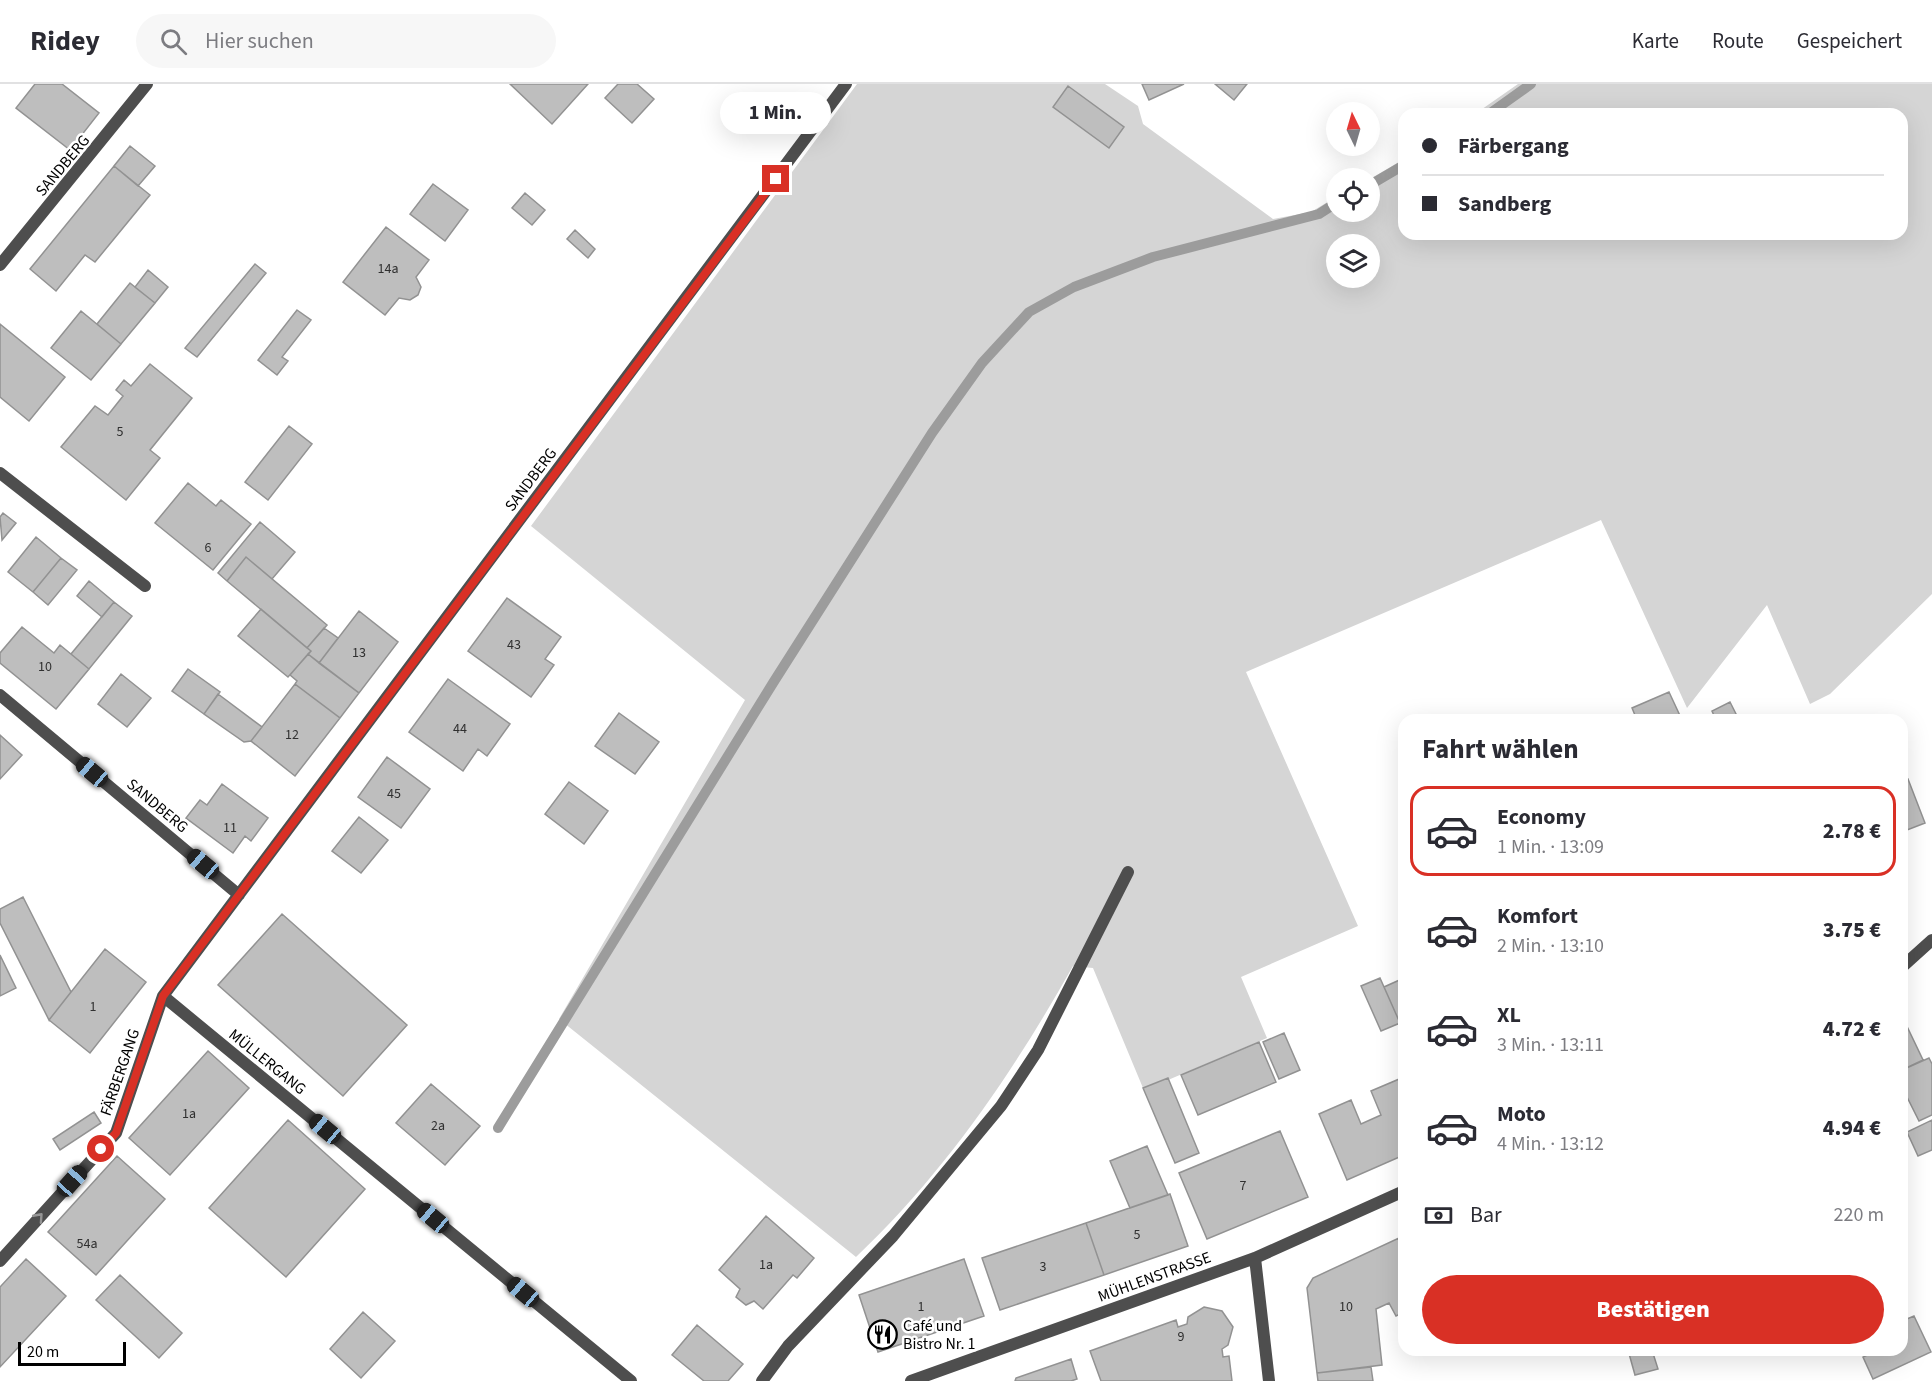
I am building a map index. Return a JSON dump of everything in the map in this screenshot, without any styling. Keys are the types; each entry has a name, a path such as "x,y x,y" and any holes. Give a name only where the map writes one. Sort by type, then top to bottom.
{"street":[{"name":"SANDBERG","path":"0,265 147,84"},
{"name":"SANDBERG","path":"163,996 846,84"},
{"path":"0,473 145,586"},
{"name":"SANDBERG","path":"0,695 239,894"},
{"path":"762,1381 788,1346 893,1236 1001,1106 1038,1050 1128,872"},
{"path":"1908,962 1932,940"},
{"name":"FÄRBERGANG","path":"0,1261 116,1133 163,996"},
{"name":"MÜLLERGANG","path":"163,996 631,1381"},
{"name":"MÜHLENSTRASSE","path":"911,1381 1255,1258 1398,1194"},
{"path":"1255,1258 1269,1381"}],"shaded area":[{"path":"857,84 1105,84 1138,106 1143,124 1273,219 1311,212 1326,203 1326,222 1380,222 1380,173 1398,163 1398,240 1908,240 1908,108 1484,108 1518,84 1932,84 1932,594 1830,694 1810,704 1767,605 1687,708 1601,520 1246,672 1358,926 1241,977 1267,1038 1168,1080 1167,1078 1143,1088 1093,968 1073,966 1027,1044 975,1120 919,1191 856,1257 559,1019 745,700 531,526"}],"building":[{"path":"35,84 62,84 99,113 70,150 16,108"},
{"path":"510,84 588,84 552,124"},
{"path":"618,84 637,84 654,99 632,123 605,98"},
{"path":"1142,84 1184,84 1149,100"},
{"path":"1215,84 1247,84 1234,100"},
{"path":"1068,86 1124,127 1109,148 1053,107"},
{"path":"130,146 155,166 138,186 114,166"},
{"path":"114,166 150,195 95,262 85,255 56,291 30,269"},
{"path":"433,184 468,210 445,241 410,214"},
{"path":"525,193 545,210 532,225 512,208"},
{"path":"386,227 429,260 416,277 421,287 418,295 410,300 399,298 385,315 343,282"},
{"path":"575,230 595,249 588,258 567,239"},
{"path":"255,264 266,273 197,357 185,348"},
{"path":"148,270 168,287 155,303 135,287"},
{"path":"130,283 155,303 121,344 97,324"},
{"path":"297,310 311,320 282,357 288,361 277,375 258,360"},
{"path":"81,311 121,344 91,380 51,348"},
{"path":"0,324 65,377 29,421 0,397"},
{"path":"150,364 192,398 150,450 160,458 126,500 61,447 95,406 108,415 123,396 116,390 124,380 131,386"},
{"path":"289,426 312,444 268,500 245,482"},
{"path":"188,483 216,506 221,500 251,524 213,570 155,523"},
{"path":"3,513 16,523 2,540 0,517"},
{"path":"260,522 295,552 272,579 246,557 227,581 218,573"},
{"path":"36,537 61,558 33,592 8,572"},
{"path":"246,557 327,625 307,648 227,581"},
{"path":"61,558 77,570 48,605 33,592"},
{"path":"89,581 114,602 102,617 77,596"},
{"path":"507,598 561,637 545,659 554,665 531,697 468,651"},
{"path":"114,602 132,616 89,669 71,654"},
{"path":"261,609 311,651 288,677 238,636"},
{"path":"359,611 398,642 359,693 319,663"},
{"path":"22,627 54,653 60,645 89,669 56,709 0,663 0,653"},
{"path":"324,628 338,638 319,663 308,654 311,651 307,648"},
{"path":"308,654 359,693 340,718 295,684 297,681 290,675"},
{"path":"188,669 220,692 204,714 172,691"},
{"path":"121,674 151,698 127,727 98,704"},
{"path":"448,679 510,724 487,756 478,749 463,771 409,732"},
{"path":"295,684 340,718 295,776 251,741"},
{"path":"1669,692 1679,714 1634,714 1632,708"},
{"path":"218,694 262,727 251,741 244,742 204,714"},
{"path":"1730,702 1736,714 1713,714 1712,711"},
{"path":"619,713 659,742 635,774 595,746"},
{"path":"0,735 22,755 0,779"},
{"path":"387,757 430,789 401,828 358,797"},
{"path":"1908,779 1925,823 1908,830"},
{"path":"569,782 608,811 584,844 545,814"},
{"path":"222,784 268,818 251,841 245,836 233,853 186,818 200,800 207,805"},
{"path":"359,817 388,840 361,873 332,851"},
{"path":"23,897 71,992 49,1020 0,923 0,909"},
{"path":"282,914 407,1025 343,1096 218,985"},
{"path":"105,949 146,982 90,1053 49,1020"},
{"path":"0,955 16,988 0,996"},
{"path":"1380,978 1398,1018 1398,1024 1381,1031 1361,986"},
{"path":"1398,981 1398,1018 1384,987"},
{"path":"1908,1029 1923,1060 1908,1067"},
{"path":"1284,1033 1300,1070 1279,1079 1263,1042"},
{"path":"1259,1042 1276,1082 1198,1115 1181,1075"},
{"path":"208,1051 249,1088 170,1175 129,1138"},
{"path":"1929,1058 1932,1064 1932,1115 1919,1121 1908,1099 1908,1067"},
{"path":"1168,1078 1199,1153 1175,1163 1143,1088"},
{"path":"1398,1080 1398,1158 1347,1180 1319,1114 1351,1100 1361,1124 1381,1115 1371,1091"},
{"path":"431,1084 480,1126 445,1165 396,1123"},
{"path":"94,1112 101,1123 60,1150 53,1139"},
{"path":"288,1120 365,1189 286,1277 209,1208"},
{"path":"1932,1120 1932,1150 1918,1156 1908,1132"},
{"path":"1280,1131 1308,1197 1207,1239 1179,1173"},
{"path":"1147,1146 1168,1195 1130,1208 1110,1161"},
{"path":"117,1156 165,1199 96,1275 48,1232"},
{"path":"1170,1194 1188,1246 1104,1275 1086,1223"},
{"path":"766,1216 814,1258 797,1278 793,1275 763,1309 754,1301 746,1305 736,1297 740,1289 719,1270"},
{"path":"1086,1223 1104,1275 1000,1310 982,1258"},
{"path":"1398,1238 1398,1315 1396,1316 1389,1303 1376,1309 1382,1365 1317,1373 1307,1288 1313,1278"},
{"path":"26,1259 66,1296 0,1367 0,1287"},
{"path":"964,1259 984,1316 878,1352 859,1295"},
{"path":"120,1275 182,1333 159,1358 96,1300"},
{"path":"1204,1307 1222,1311 1233,1327 1228,1345 1222,1349 1223,1357 1229,1356 1232,1381 1101,1381 1090,1351 1176,1320 1178,1327 1187,1324 1188,1317"},
{"path":"363,1312 395,1341 361,1378 330,1349"},
{"path":"1914,1316 1931,1352 1873,1379 1863,1357 1908,1356 1908,1318"},
{"path":"697,1325 743,1364 728,1381 704,1381 672,1355"},
{"path":"1630,1356 1654,1356 1658,1369 1635,1375"},
{"path":"1071,1359 1077,1379 1071,1381 1015,1381 1016,1378"},
{"path":"1371,1367 1373,1381 1318,1381 1317,1373"}],"waterway":[{"path":"1497,108 1531,84"},
{"path":"1380,179 1398,169"},
{"path":"498,1128 773,683 932,433 982,363 1029,312 1074,287 1153,257 1319,214 1326,209"}],"place":[{"name":"Café und Bistro Nr. 1","path":"882,1334"}],"route":[{"path":"101,1149 116,1133 163,996 776,179"}]}
